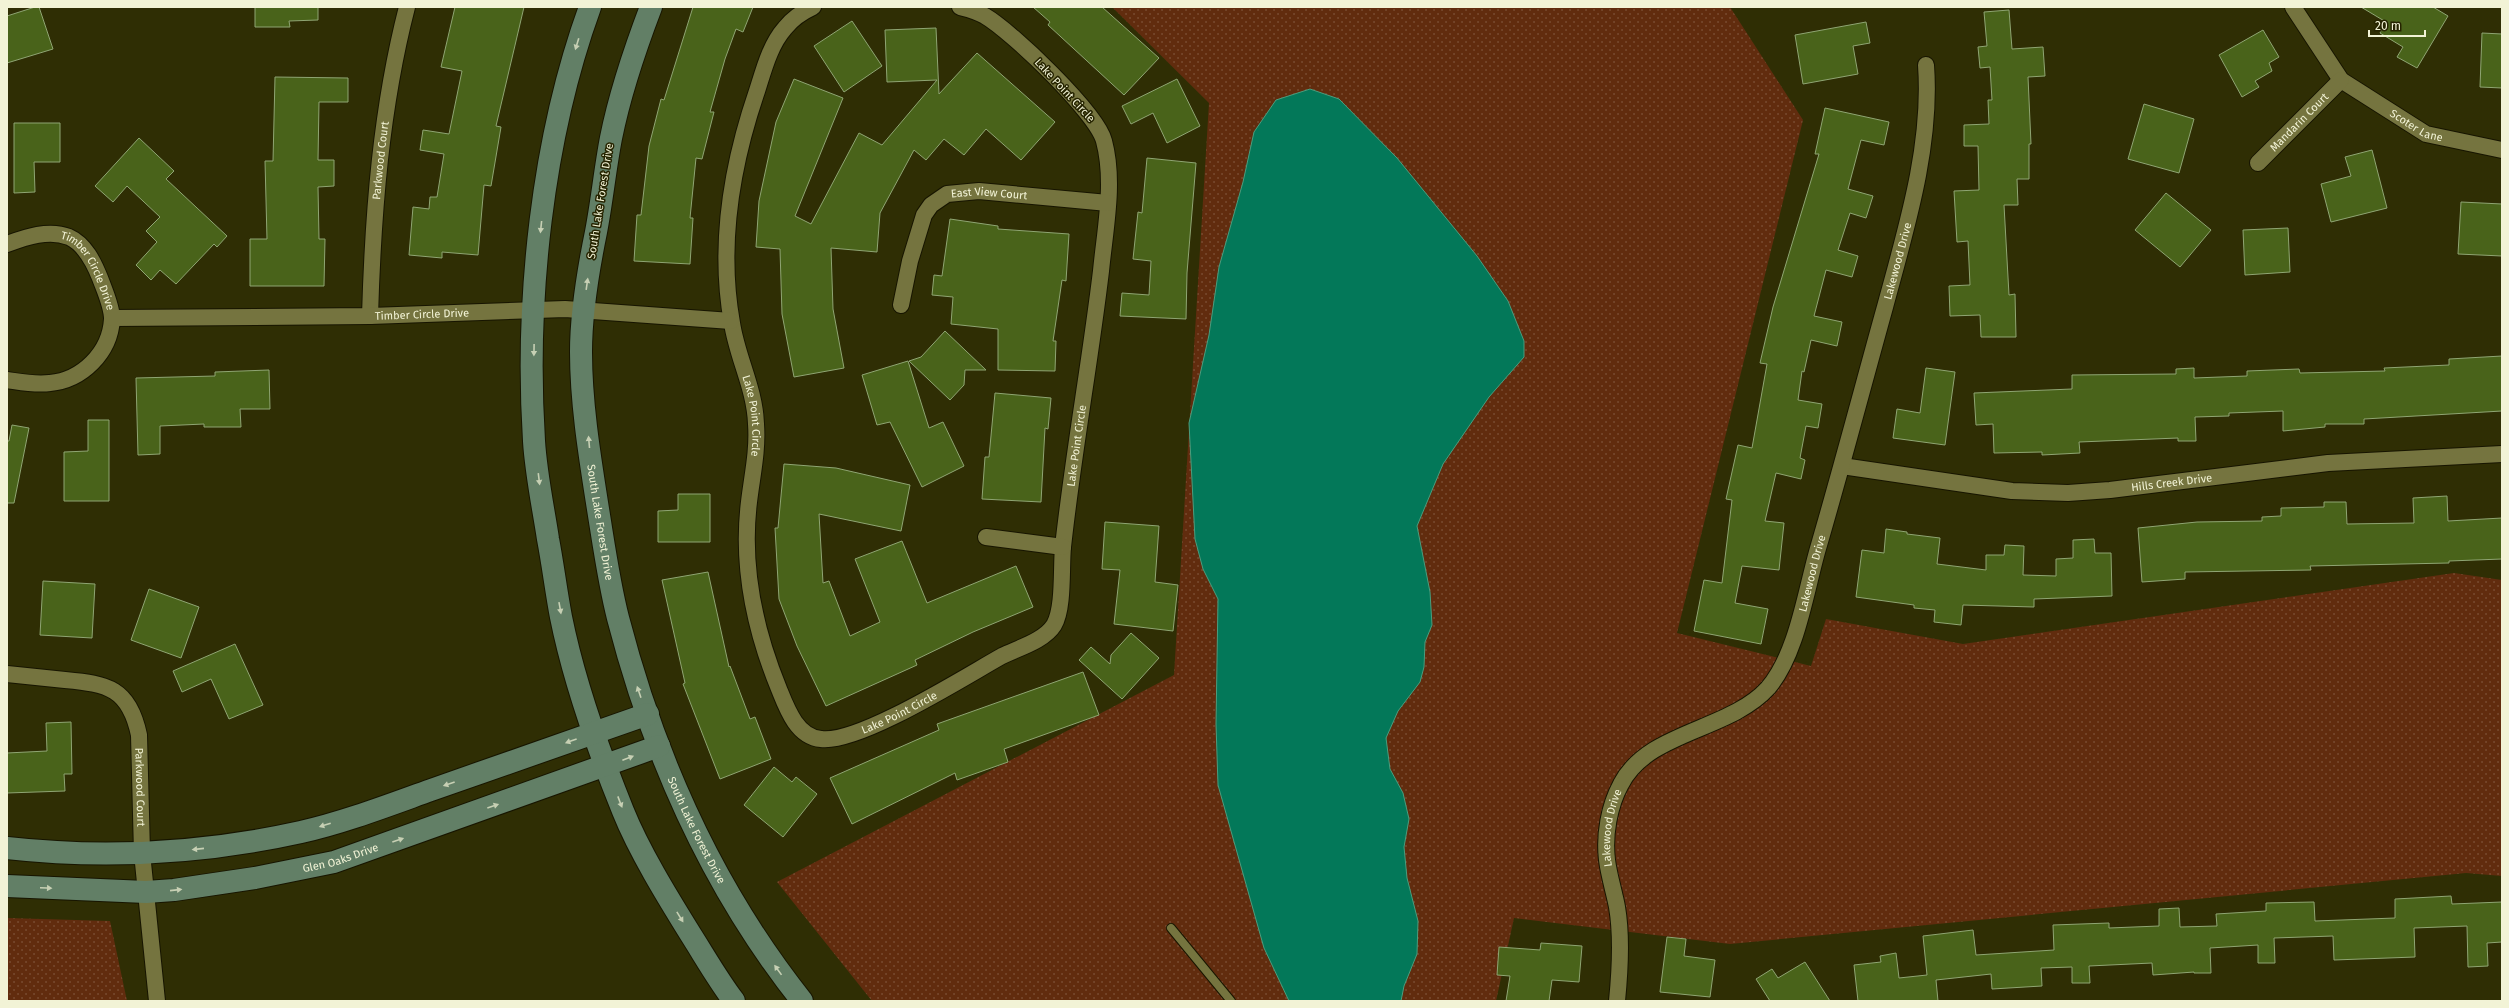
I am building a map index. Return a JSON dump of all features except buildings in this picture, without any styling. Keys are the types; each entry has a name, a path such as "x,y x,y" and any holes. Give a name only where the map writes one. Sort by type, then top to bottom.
{"main road":[{"path":"590,7 578,40 552,143 534,311 534,440 539,484 562,619 595,732 624,814 673,906 734,1001"},
{"name":"South Lake Forest Drive","path":"651,7 632,63 611,135 583,310 582,367 591,465 618,616 659,746 693,827 720,881 764,950 802,1001"},
{"path":"7,848 37,852 142,853 234,845 303,832 375,810 648,714"},
{"name":"Glen Oaks Drive","path":"7,886 146,892 218,884 334,862 659,746"}],"street":[{"name":"Parkwood Court","path":"370,316 373,217 383,131 407,7"},
{"name":"Lake Point Circle","path":"813,7 799,15 784,29 773,44 748,116 733,183 727,231 726,268 731,321 740,358 754,399 756,422 756,455 749,501 746,544 747,580 753,611 782,698 796,723 806,734 816,739 833,740 876,724 922,701 1046,633 1054,624 1058,612 1063,547 1090,361 1108,203 1105,142 1090,115 1023,45 987,17 960,7"},
{"path":"2293,7 2341,80"},
{"name":"Lakewood Drive","path":"1617,1001 1618,921 1607,862 1605,840 1620,784 1638,761 1669,742 1737,711 1768,687 1780,670 1798,623 1842,466 1911,203 1926,118 1926,65"},
{"name":"Scoter Lane","path":"2341,80 2426,134 2502,150"},
{"name":"Mandarin Court","path":"2258,163 2341,80"},
{"name":"East View Court","path":"901,305 910,261 924,215 931,205 947,194 979,191 1108,203"},
{"name":"Timber Circle Drive","path":"7,244 40,234 70,237 89,255 96,269 112,318 109,334 98,358 70,378 50,383 7,380"},
{"name":"Timber Circle Drive","path":"112,318 370,316 583,310 731,321"},
{"name":"Hills Creek Drive","path":"1842,466 2012,491 2068,493 2110,490 2328,463 2502,454"},
{"path":"986,537 1063,547"},
{"name":"Parkwood Court","path":"7,674 92,682 112,688 126,700 135,717 139,735 142,853 157,1001"}],"lane":[{"path":"1170,928 1231,1001"}],"shaded area":[{"path":"1112,7 1730,7 1803,120 1677,633 1811,666 1826,619 1963,644 2454,573 2502,580 2502,876 2466,873 1730,944 1514,918 1496,1001 872,1001 777,882 1174,675 1209,103"},
{"path":"1310,89 1339,99 1397,158 1477,256 1508,301 1524,341 1524,357 1489,397 1443,464 1417,526 1430,592 1432,625 1425,642 1424,667 1420,682 1398,711 1386,738 1390,769 1403,793 1409,819 1404,847 1407,878 1418,921 1417,954 1404,986 1401,1001 1289,1001 1264,948 1218,785 1216,724 1218,599 1203,569 1195,539 1189,423 1209,335 1219,267 1243,182 1254,132 1276,100"},
{"path":"7,918 110,921 127,1001 7,1001"}]}
